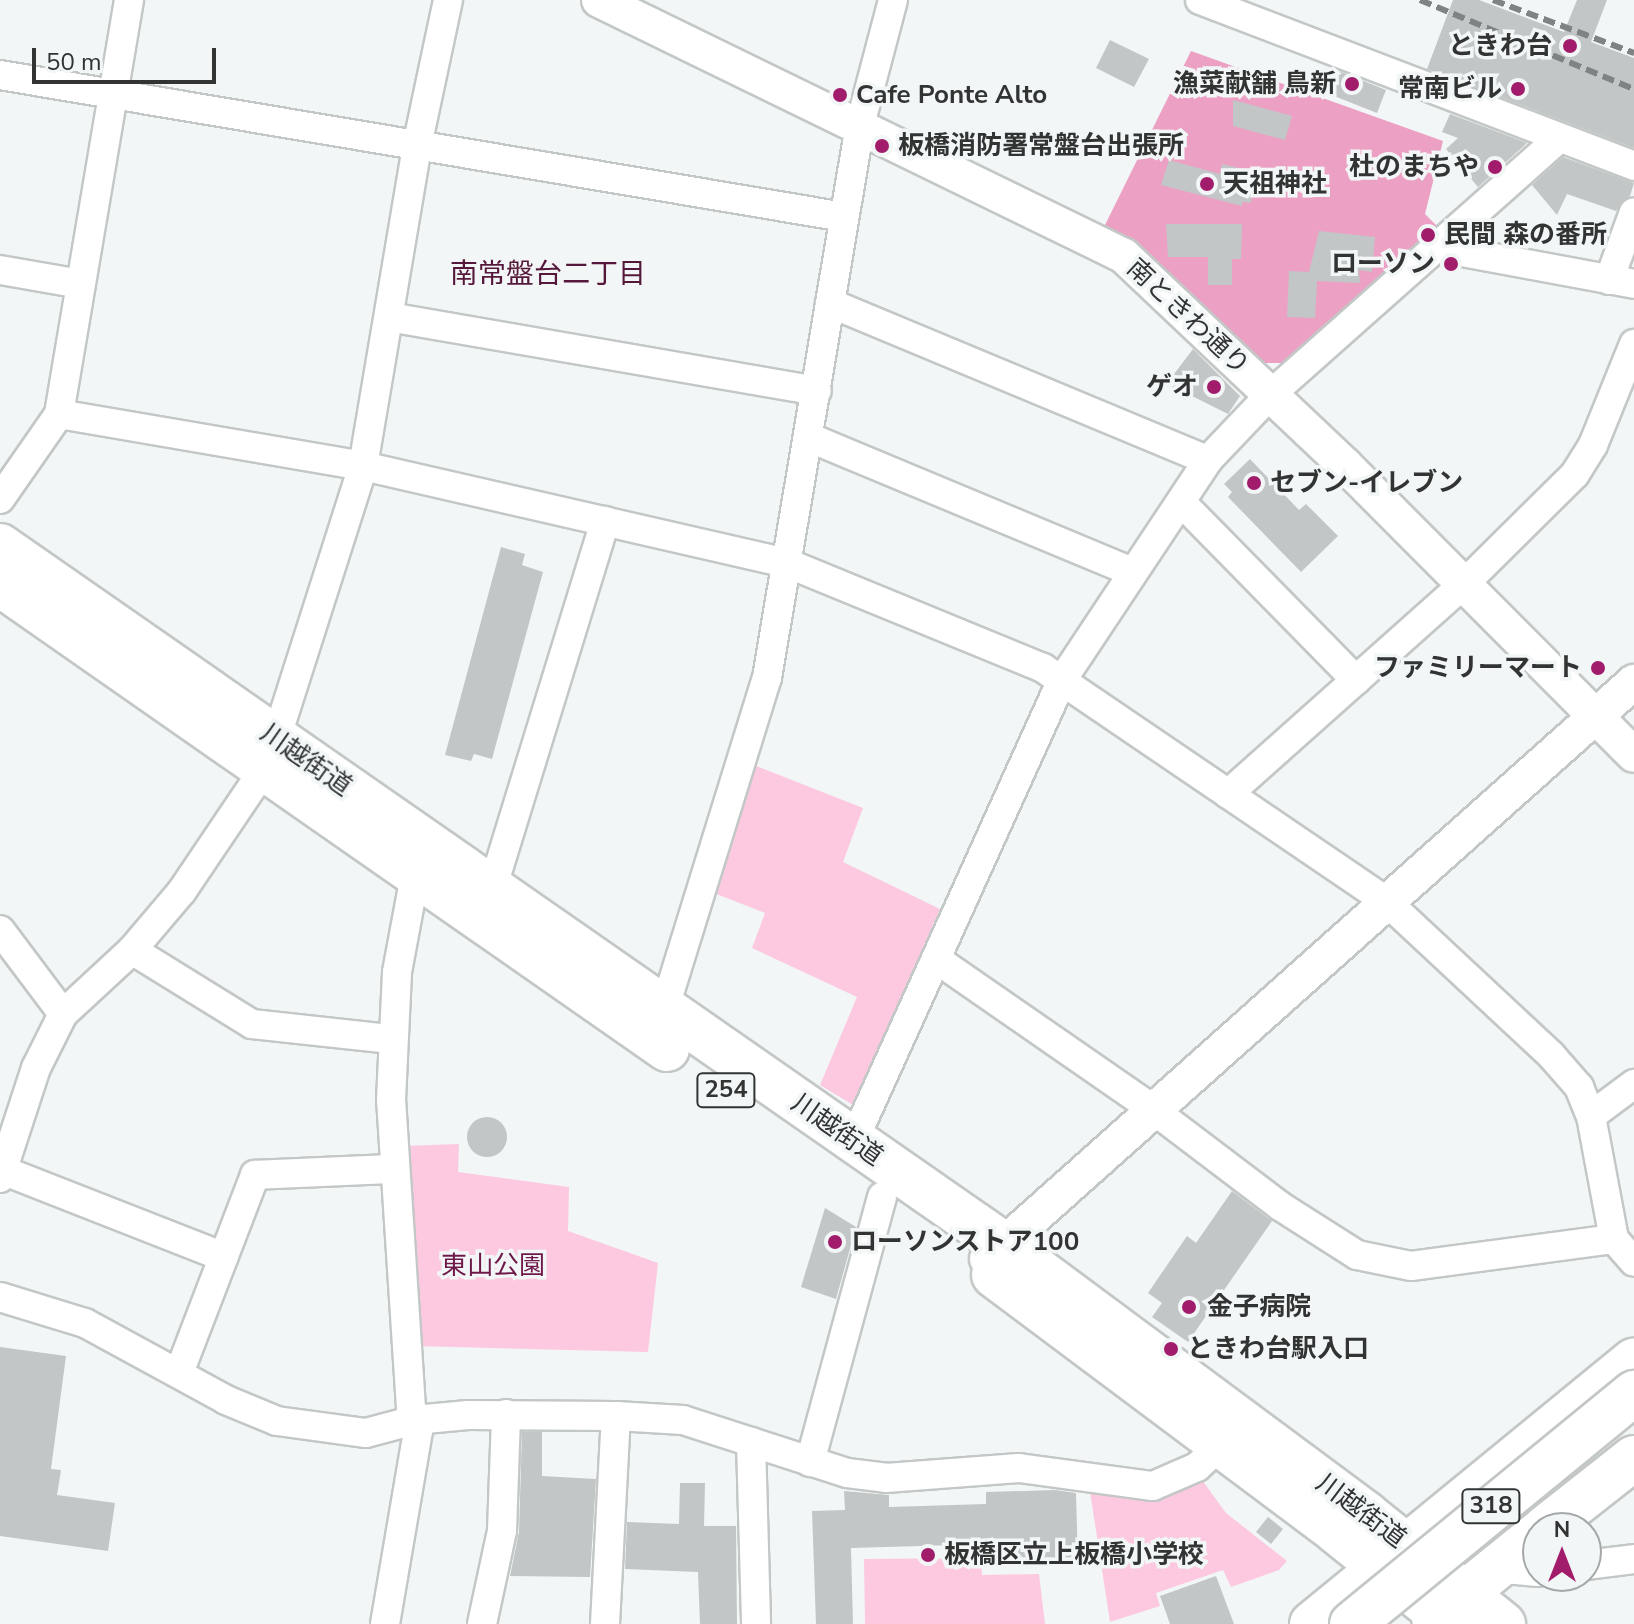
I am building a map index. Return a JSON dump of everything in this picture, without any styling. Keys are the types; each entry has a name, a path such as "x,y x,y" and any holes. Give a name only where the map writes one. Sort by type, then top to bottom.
{"main road":[{"name":"川越街道","path":"0,546 270,755 415,876 882,1197 990,1254 1455,1604 1503,1624"},
{"name":"川越街道","path":"0,584 270,755 492,889 853,1142 1221,1445 1393,1555"},
{"path":"1312,1624 1634,1360"},
{"name":"318","path":"1352,1624 1634,1393"},
{"name":"318","path":"1388,1624 1634,1424"},
{"path":"1565,1512 1634,1458"},
{"path":"1455,1604 1522,1547"}],"street":[{"path":"0,499 59,414 129,0"},
{"path":"224,1257 1,1174 36,1068 63,1014 132,950 182,891 270,755 363,466 417,146 448,0"},
{"name":"南ときわ通り","path":"599,0 642,9 860,125 1124,256 1464,584 1634,755"},
{"path":"664,1010 767,678 860,125 893,0"},
{"path":"1200,0 1634,166"},
{"path":"0,75 844,217"},
{"path":"853,1142 1062,680 1208,460 1270,395 1558,139"},
{"path":"1435,247 1622,282 1634,212"},
{"path":"0,270 80,284"},
{"path":"830,303 1208,460"},
{"path":"389,317 817,391"},
{"path":"1228,794 1464,584 1575,474 1593,445 1634,344"},
{"path":"59,414 363,466 787,563 1062,680 1387,902 1551,1055 1579,1087 1591,1116 1614,1239 1634,1262"},
{"path":"808,437 1132,572"},
{"path":"1181,502 1356,680"},
{"path":"492,889 605,521"},
{"path":"990,1254 1634,682"},
{"path":"385,1624 416,1458 394,1169 391,1039 397,972 415,876"},
{"path":"0,930 63,1014"},
{"path":"132,950 252,1024 391,1039"},
{"path":"936,959 1151,1108 1280,1206 1357,1255 1411,1266 1614,1239"},
{"path":"1591,1116 1634,1084"},
{"path":"179,1373 255,1175 394,1169"},
{"path":"810,1462 882,1197"},
{"path":"0,1297 85,1323 277,1421 366,1433 415,1420 506,1414 683,1420 810,1462 886,1478 1019,1468 1153,1486 1197,1467 1221,1445"},
{"path":"482,1624 502,1531 506,1414"},
{"path":"605,1624 616,1416"},
{"path":"751,1442 756,1624"},
{"path":"1602,1563 1634,1559"},
{"path":"1455,1604 1522,1578"}],"green space":[{"path":"749,763 863,808 843,862 940,909 853,1105 820,1085 857,997 752,948 765,913 711,892"},
{"name":"東山公園","path":"459,1144 458,1172 569,1187 568,1231 658,1263 648,1352 415,1346 403,1146"},
{"path":"1197,1473 1226,1513 1287,1561 1279,1570 1231,1587 1223,1570 1156,1593 1160,1606 1110,1622 1089,1485"},
{"path":"981,1558 982,1575 1039,1574 1045,1624 865,1624 864,1559"}],"shaded area":[{"path":"1191,51 1443,141 1425,214 1441,230 1285,363 1260,363 1103,229"}],"building":[{"path":"1453,0 1479,0 1564,32 1577,0 1607,0 1591,42 1634,58 1634,148 1427,69"},
{"path":"1110,40 1149,59 1134,87 1096,68"},
{"path":"1339,71 1386,90 1377,113 1329,94"},
{"path":"1233,100 1292,116 1285,140 1233,126"},
{"path":"1450,114 1527,143 1478,187 1446,149 1458,138 1442,132"},
{"path":"1563,157 1634,183 1630,196 1616,211 1567,194 1557,215 1532,185"},
{"name":"天祖神社","path":"1169,160 1220,174 1222,164 1247,170 1245,182 1253,182 1251,203 1242,202 1242,206 1161,185"},
{"path":"1166,224 1242,224 1241,259 1232,259 1232,285 1208,285 1208,257 1168,257"},
{"path":"1319,231 1375,237 1372,272 1359,270 1360,283 1317,281 1315,318 1287,317 1289,271 1309,272"},
{"path":"1193,349 1240,396 1228,414 1190,395 1184,400 1168,382"},
{"path":"1250,459 1299,510 1306,504 1338,536 1301,572 1228,497 1232,492 1224,484"},
{"path":"501,547 525,554 522,565 543,572 492,759 474,754 471,761 445,755"},
{"path":"487,1117 501,1123 507,1137 501,1151 487,1157 473,1151 467,1137 473,1123"},
{"path":"1232,1191 1272,1221 1188,1342 1152,1317 1162,1303 1148,1293 1187,1236 1196,1243"},
{"path":"825,1208 856,1227 836,1299 801,1287"},
{"path":"0,1347 66,1356 51,1469 61,1470 57,1495 115,1503 108,1551 0,1536"},
{"path":"522,1432 542,1432 542,1476 596,1479 590,1577 510,1576 519,1532"},
{"path":"680,1483 705,1483 704,1526 736,1526 737,1624 700,1624 698,1572 625,1569 627,1522 679,1524"},
{"path":"1055,1490 1076,1493 1078,1563 990,1566 989,1544 851,1548 853,1624 816,1624 812,1511 845,1510 844,1491 889,1495 889,1507 986,1504 986,1492"},
{"path":"1268,1517 1283,1529 1271,1544 1256,1532"},
{"path":"1216,1576 1234,1624 1170,1624 1160,1596"}],"railway":[{"path":"1420,0 1634,89"},
{"path":"1493,0 1634,53"}],"place":[{"name":"ときわ台","path":"1570,46"},
{"name":"漁菜献舗 鳥新","path":"1352,84"},
{"name":"常南ビル","path":"1518,89"},
{"name":"Cafe Ponte Alto","path":"840,95"},
{"name":"板橋消防署常盤台出張所","path":"882,146"},
{"name":"杜のまちや","path":"1495,167"},
{"name":"天祖神社","path":"1207,184"},
{"name":"民間 森の番所","path":"1428,235"},
{"name":"ローソン","path":"1451,264"},
{"name":"ゲオ","path":"1214,387"},
{"name":"セブン-イレブン","path":"1254,483"},
{"name":"ファミリーマート","path":"1598,668"},
{"name":"ローソンストア100","path":"835,1242"},
{"name":"金子病院","path":"1189,1307"},
{"name":"ときわ台駅入口","path":"1171,1349"},
{"name":"板橋区立上板橋小学校","path":"928,1555"}],"district":[{"name":"南常盤台二丁目","path":"548,274"}]}
